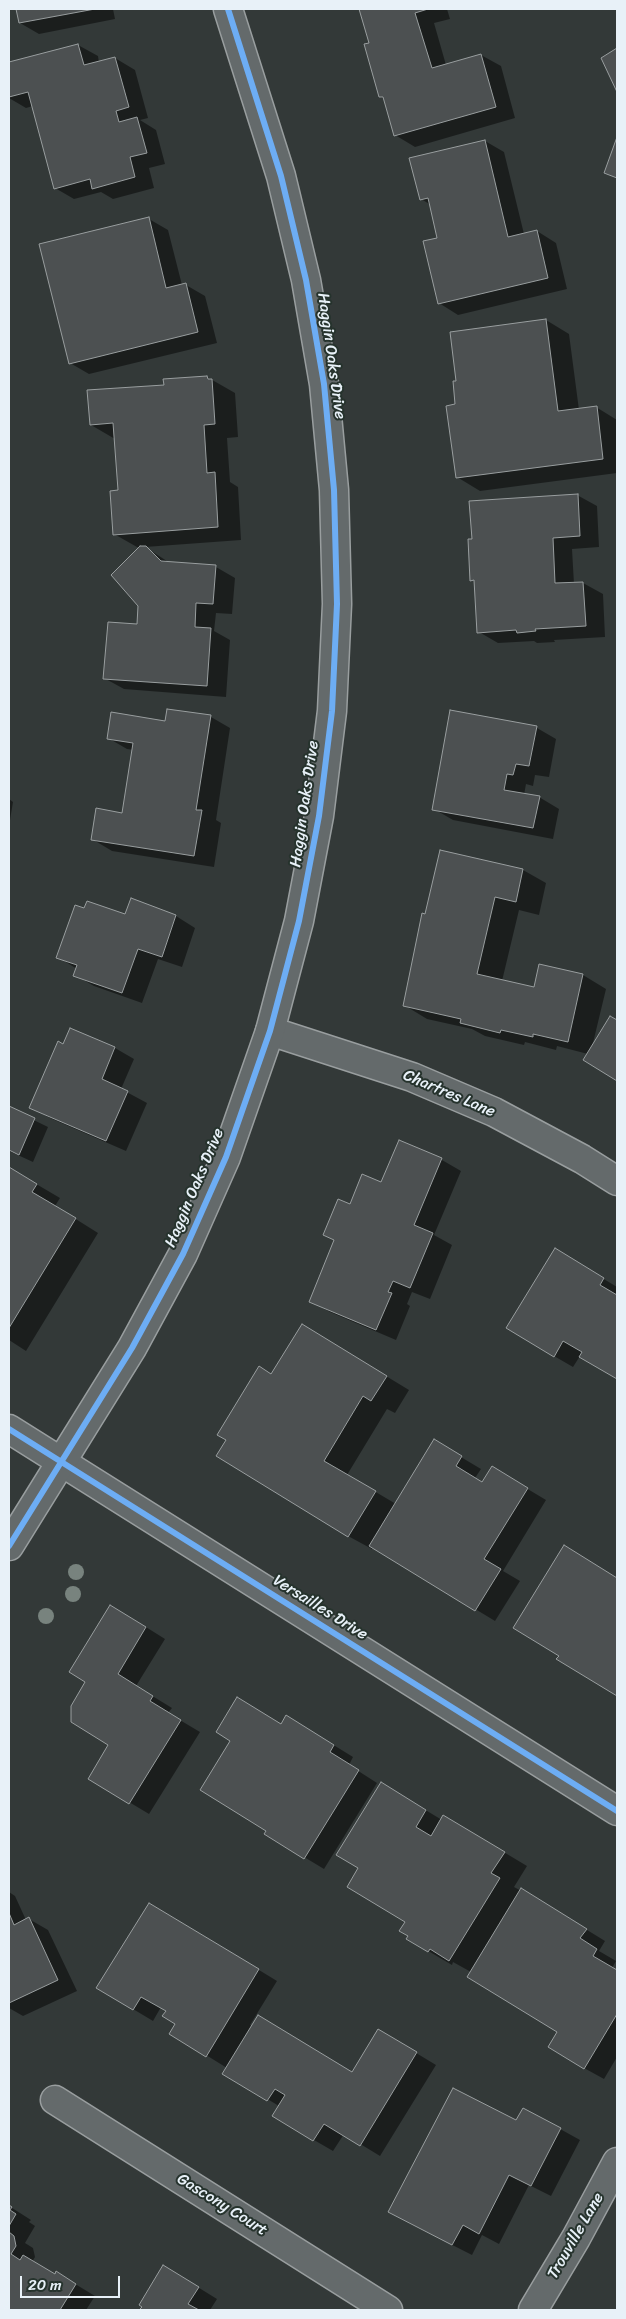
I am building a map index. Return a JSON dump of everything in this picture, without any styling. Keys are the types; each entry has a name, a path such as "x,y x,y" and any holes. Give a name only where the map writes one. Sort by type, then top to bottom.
{"street":[{"name":"Haggin Oaks Drive","path":"9,1546 132,1348 182,1254 226,1157 270,1031 299,921 319,816 332,711 337,604 334,490 324,384 306,280 281,176 228,9"},
{"name":"Chartres Lane","path":"270,1031 412,1077 494,1112 582,1159 617,1181"},
{"name":"Versailles Drive","path":"9,1429 617,1811"},
{"name":"Gascony Court","path":"55,2100 388,2310"},
{"name":"Trouville Lane","path":"533,2310 576,2238 617,2162"}],"building":[{"path":"16,9 95,9 19,23"},
{"path":"359,9 428,9 415,13 432,68 481,54 496,107 394,136 383,97 379,97 364,44 369,43"},
{"path":"78,44 84,65 115,57 129,107 116,111 119,122 137,117 147,153 130,157 135,177 92,189 90,179 54,189 28,92 9,97 9,62"},
{"path":"617,48 617,92 601,58"},
{"path":"617,137 617,178 604,173"},
{"path":"485,140 508,237 537,230 548,278 438,304 423,241 437,238 428,198 420,200 409,158"},
{"path":"149,217 166,288 186,283 198,332 69,364 39,244"},
{"path":"546,319 558,411 597,406 603,459 456,478 446,406 455,404 453,381 456,381 450,332"},
{"path":"207,376 208,379 212,379 215,424 204,425 207,473 215,472 218,527 113,535 110,491 118,490 113,423 90,425 87,390 164,385 163,379"},
{"path":"578,494 580,536 553,538 555,583 583,582 586,626 535,629 536,631 517,633 516,630 477,633 474,580 470,581 468,539 472,539 469,501"},
{"path":"140,546 146,546 161,561 216,565 213,604 196,603 195,627 211,628 207,686 103,679 108,622 137,624 138,606 111,575"},
{"path":"167,709 211,715 196,810 202,810 194,856 91,840 96,808 122,813 133,743 107,739 111,712 165,721"},
{"path":"450,710 537,726 529,766 516,764 513,775 507,774 504,790 540,796 533,828 432,810"},
{"path":"440,850 523,869 516,902 495,897 477,974 534,987 539,964 583,974 568,1042 533,1034 533,1037 501,1030 500,1033 460,1023 461,1019 403,1006 422,913 425,914"},
{"path":"131,898 176,915 162,957 138,949 122,993 73,976 77,965 56,958 75,905 84,908 87,901 125,914"},
{"path":"610,1016 617,1020 617,1081 583,1060"},
{"path":"70,1028 115,1047 102,1079 128,1091 106,1141 29,1108 58,1041 63,1044"},
{"path":"9,1106 35,1118 19,1155 9,1150"},
{"path":"399,1140 442,1158 414,1225 433,1233 410,1288 393,1281 388,1292 392,1293 376,1330 309,1302 334,1240 323,1235 338,1199 350,1204 362,1174 381,1182"},
{"path":"9,1167 37,1184 32,1192 76,1218 9,1328"},
{"path":"555,1248 604,1278 600,1285 617,1295 617,1379 579,1357 582,1352 563,1341 554,1357 506,1328"},
{"path":"302,1324 387,1376 371,1401 363,1396 324,1461 376,1491 348,1537 216,1456 226,1440 217,1435 259,1366 271,1374"},
{"path":"434,1439 462,1456 456,1466 482,1482 492,1466 528,1488 484,1559 501,1569 475,1611 369,1546"},
{"path":"564,1545 617,1578 617,1696 556,1659 559,1656 513,1628"},
{"path":"110,1605 146,1627 118,1674 153,1696 150,1701 181,1720 129,1804 88,1779 108,1745 71,1722 71,1706 85,1682 69,1672"},
{"path":"237,1697 281,1724 286,1715 334,1745 330,1752 359,1770 304,1859 264,1834 266,1831 200,1790 230,1741 216,1732"},
{"path":"381,1782 426,1810 416,1827 431,1836 443,1815 505,1852 491,1873 500,1878 449,1961 430,1949 428,1952 406,1939 408,1936 399,1931 405,1922 347,1887 358,1868 336,1855"},
{"path":"521,1888 587,1929 580,1938 597,1949 593,1956 617,1970 617,2014 584,2069 548,2047 557,2032 467,1977"},
{"path":"149,1903 259,1969 206,2057 169,2034 175,2024 162,2016 166,2011 141,1997 133,2010 96,1988"},
{"path":"9,1913 14,1925 29,1917 58,1980 9,2003"},
{"path":"258,2015 352,2072 378,2029 417,2052 360,2146 324,2124 313,2141 272,2116 285,2095 275,2089 267,2101 222,2074"},
{"path":"453,2088 516,2120 523,2108 561,2128 531,2186 509,2175 479,2234 463,2225 452,2245 388,2212"},
{"path":"9,2205 12,2207 10,2210 16,2214 9,2226"},
{"path":"9,2232 14,2236 16,2246 11,2254 20,2260 23,2255 55,2274 56,2271 76,2284 60,2310 9,2310"},
{"path":"163,2265 199,2287 188,2304 199,2310 139,2310 142,2307 139,2305"}],"cycle path":[{"path":"9,1546 132,1348 183,1254 226,1157 270,1031 299,921 319,816 332,711 337,604 334,490 324,384 306,280 281,176 228,9"},
{"path":"9,1429 617,1811"}]}
